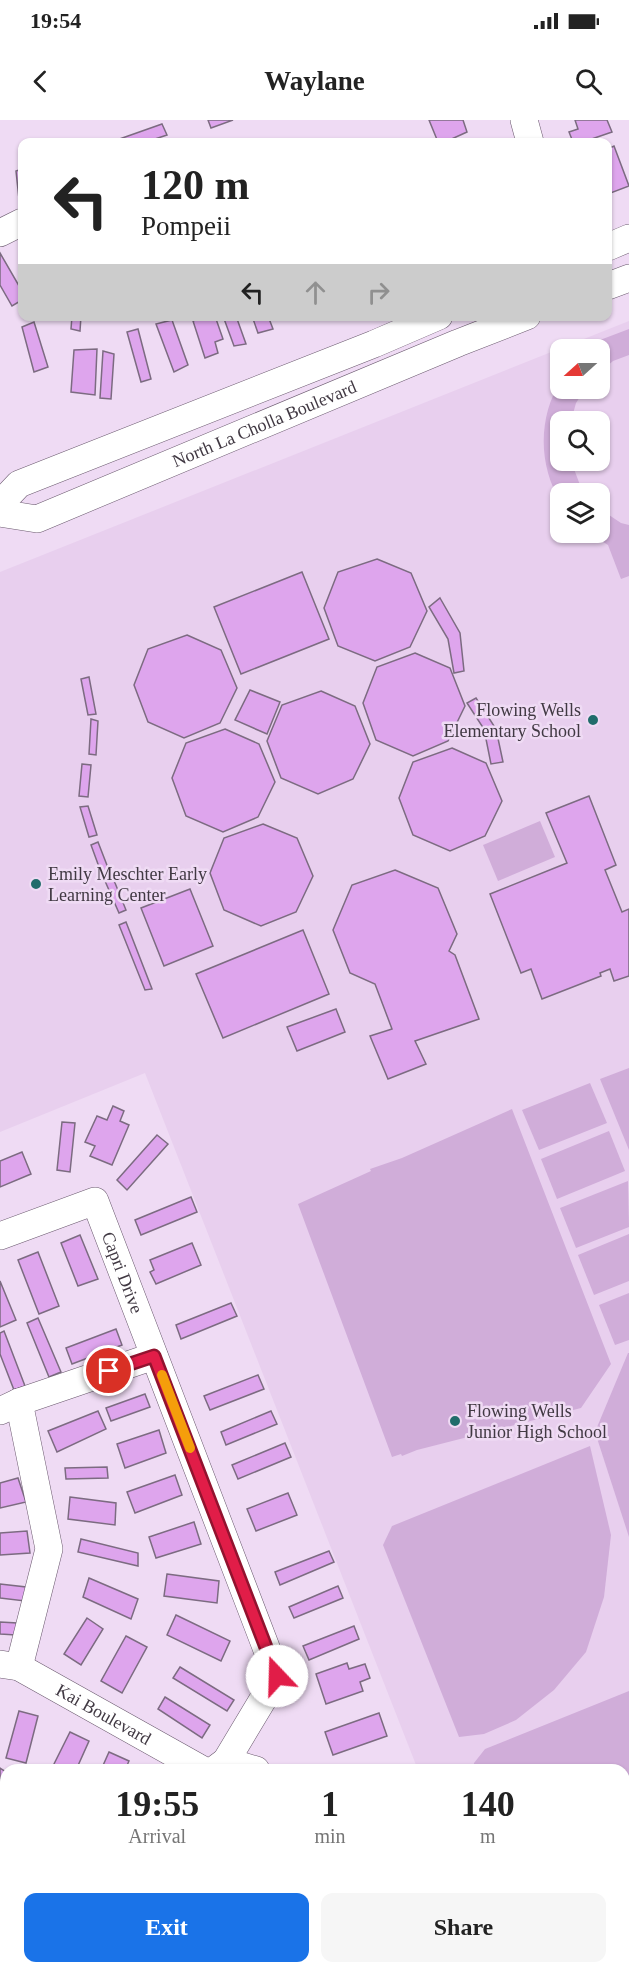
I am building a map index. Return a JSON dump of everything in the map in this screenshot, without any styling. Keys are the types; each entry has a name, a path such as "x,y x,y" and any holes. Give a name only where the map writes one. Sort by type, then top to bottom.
{"street":[{"path":"524,120 529,138"},
{"path":"0,233 18,224"},
{"path":"612,245 629,238"},
{"path":"612,284 629,278"},
{"name":"North La Cholla Boulevard","path":"0,504 19,484 427,321"},
{"name":"North La Cholla Boulevard","path":"0,513 37,519 514,321"},
{"name":"Capri Drive","path":"0,1236 95,1201 277,1676 216,1764"},
{"path":"10,1665 49,1549 9,1406 154,1356"},
{"name":"Kai Boulevard","path":"10,1665 208,1764"}],"shaded area":[{"name":"Flowing Wells Junior High School","path":"629,321 629,1764 416,1764 145,1073 0,1132 0,572 550,353 550,399 610,399 610,339 584,339"},
{"path":"629,329 629,355 610,364 610,339 603,339"},
{"path":"552,399 579,399 574,411 550,411 550,471 575,471 579,483 551,483 544,441"},
{"path":"610,516 629,525 629,576 621,579 608,545 605,543 610,543"},
{"path":"540,821 555,857 498,881 483,845"},
{"path":"629,1068 629,1150 600,1079"},
{"path":"590,1083 607,1123 539,1150 522,1110"},
{"path":"512,1109 611,1364 581,1408 392,1457 298,1204 371,1171 370,1169 402,1158"},
{"path":"609,1131 625,1171 557,1199 541,1159"},
{"path":"628,1181 629,1227 576,1248 560,1208"},
{"path":"629,1234 629,1281 594,1295 578,1255"},
{"path":"629,1293 629,1340 615,1345 599,1305"},
{"path":"629,1353 629,1537 595,1432"},
{"path":"590,1446 611,1535 604,1597 586,1652 554,1690 516,1720 484,1734 459,1737 383,1545 392,1526"},
{"path":"629,1691 629,1764 474,1764 485,1749"}],"building":[{"path":"208,120 233,120 211,128"},
{"path":"429,120 463,120 467,132 454,138 436,138"},
{"path":"575,120 607,120 612,132 595,138 571,138 569,132 578,129"},
{"path":"162,124 167,135 158,138 122,138"},
{"path":"614,146 629,186 612,192 612,147"},
{"path":"0,253 18,284 18,302 12,306 0,285"},
{"path":"72,321 81,321 80,331 71,329"},
{"path":"172,321 188,365 174,372 156,324"},
{"path":"193,321 217,321 223,339 215,342 218,353 205,358"},
{"path":"225,321 238,321 246,344 234,346"},
{"path":"254,321 270,321 273,329 258,333"},
{"path":"34,322 48,367 34,372 22,327"},
{"path":"138,329 151,379 141,382 127,332"},
{"path":"97,349 95,395 71,392 74,350"},
{"path":"103,351 114,354 111,399 100,398"},
{"path":"377,559 411,573 427,611 410,647 375,661 338,646 324,608 338,572"},
{"path":"302,572 329,639 241,674 214,607"},
{"path":"440,598 460,633 464,671 454,673 448,639 429,607"},
{"path":"187,635 221,650 237,688 220,723 184,738 148,722 134,685 148,649"},
{"path":"415,653 450,668 465,706 448,741 413,756 376,740 363,703 377,667"},
{"path":"89,677 96,714 88,715 81,679"},
{"path":"250,690 280,702 267,734 235,720"},
{"path":"321,691 355,706 370,744 353,779 318,794 281,778 267,741 282,705"},
{"path":"476,698 496,729 503,762 491,764 484,729 467,703"},
{"path":"91,719 98,721 96,755 89,754"},
{"path":"225,729 259,744 275,782 258,817 223,832 186,816 172,778 186,743"},
{"path":"452,748 486,763 502,801 485,836 450,851 413,835 399,798 413,762"},
{"path":"82,764 91,765 88,797 79,796"},
{"path":"589,796 616,865 605,870 622,912 629,909 629,976 614,981 610,969 600,973 601,976 542,999 531,969 521,973 490,894 567,863 546,813"},
{"path":"88,806 97,835 89,837 80,807"},
{"path":"263,824 297,838 313,876 296,912 261,926 224,910 210,873 224,838"},
{"path":"98,842 110,873 102,875 91,845"},
{"path":"395,870 438,888 457,934 449,951 455,955 479,1019 415,1041 426,1064 388,1079 370,1036 392,1029 375,984 350,973 333,930 352,885"},
{"path":"113,878 126,910 119,913 105,881"},
{"path":"190,889 213,946 164,966 141,908"},
{"path":"126,922 152,989 145,990 119,925"},
{"path":"303,930 329,994 223,1038 196,974"},
{"path":"336,1009 345,1032 297,1051 287,1027"},
{"path":"113,1106 124,1111 120,1121 129,1125 112,1165 90,1156 95,1146 85,1142 97,1116 107,1120"},
{"path":"62,1122 75,1123 70,1172 57,1170"},
{"path":"157,1135 168,1144 127,1190 117,1180"},
{"path":"22,1152 31,1174 0,1187 0,1161"},
{"path":"191,1197 197,1212 141,1235 135,1220"},
{"path":"80,1235 98,1279 78,1286 61,1243"},
{"path":"192,1243 201,1265 156,1284 150,1272 154,1270 150,1260"},
{"path":"38,1252 59,1306 39,1314 18,1260"},
{"path":"0,1281 16,1320 0,1327"},
{"path":"231,1303 237,1316 181,1339 176,1325"},
{"path":"38,1318 61,1372 49,1377 27,1323"},
{"path":"116,1329 122,1345 72,1364 66,1348"},
{"path":"4,1331 25,1386 14,1390 0,1354 0,1333"},
{"path":"258,1375 264,1389 210,1410 204,1396"},
{"path":"145,1394 150,1407 111,1421 106,1408"},
{"path":"98,1411 106,1429 57,1452 48,1431"},
{"path":"271,1411 277,1424 226,1445 221,1432"},
{"path":"159,1430 166,1453 125,1468 117,1444"},
{"path":"285,1443 291,1457 238,1479 232,1465"},
{"path":"107,1467 108,1478 66,1479 65,1468"},
{"path":"175,1475 182,1495 135,1513 127,1492"},
{"path":"18,1478 26,1502 0,1508 0,1483"},
{"path":"288,1493 297,1515 256,1531 247,1509"},
{"path":"70,1497 116,1503 115,1525 68,1519"},
{"path":"194,1522 201,1544 156,1558 149,1537"},
{"path":"27,1531 30,1553 0,1555 0,1533"},
{"path":"81,1539 138,1553 138,1566 78,1552"},
{"path":"329,1551 334,1562 280,1585 275,1572"},
{"path":"167,1574 219,1581 217,1603 164,1596"},
{"path":"89,1578 138,1599 131,1619 83,1597"},
{"path":"0,1584 26,1587 25,1601 0,1598"},
{"path":"338,1586 343,1598 294,1618 289,1607"},
{"path":"176,1615 230,1641 221,1661 167,1635"},
{"path":"87,1618 103,1629 81,1665 64,1654"},
{"path":"0,1622 17,1623 16,1635 0,1634"},
{"path":"354,1626 359,1639 309,1660 303,1646"},
{"path":"126,1636 147,1647 122,1693 101,1681"},
{"path":"347,1663 349,1669 365,1664 370,1678 360,1682 363,1691 326,1704 316,1674"},
{"path":"180,1667 234,1700 227,1711 173,1678"},
{"path":"165,1697 210,1725 202,1738 158,1709"},
{"path":"19,1711 38,1716 26,1763 6,1758"},
{"path":"379,1713 387,1736 333,1755 325,1732"},
{"path":"70,1732 89,1741 79,1764 54,1764"},
{"path":"109,1752 129,1761 128,1764 104,1764"}],"slow traffic":[{"path":"162,1375 190,1448"}],"place":[{"name":"Flowing Wells Elementary School","path":"593,720"},
{"name":"Emily Meschter Early Learning Center","path":"36,884"},
{"name":"Flowing Wells Junior High School","path":"455,1421"}],"route":[{"path":"109,1371 154,1356 277,1676"}]}
